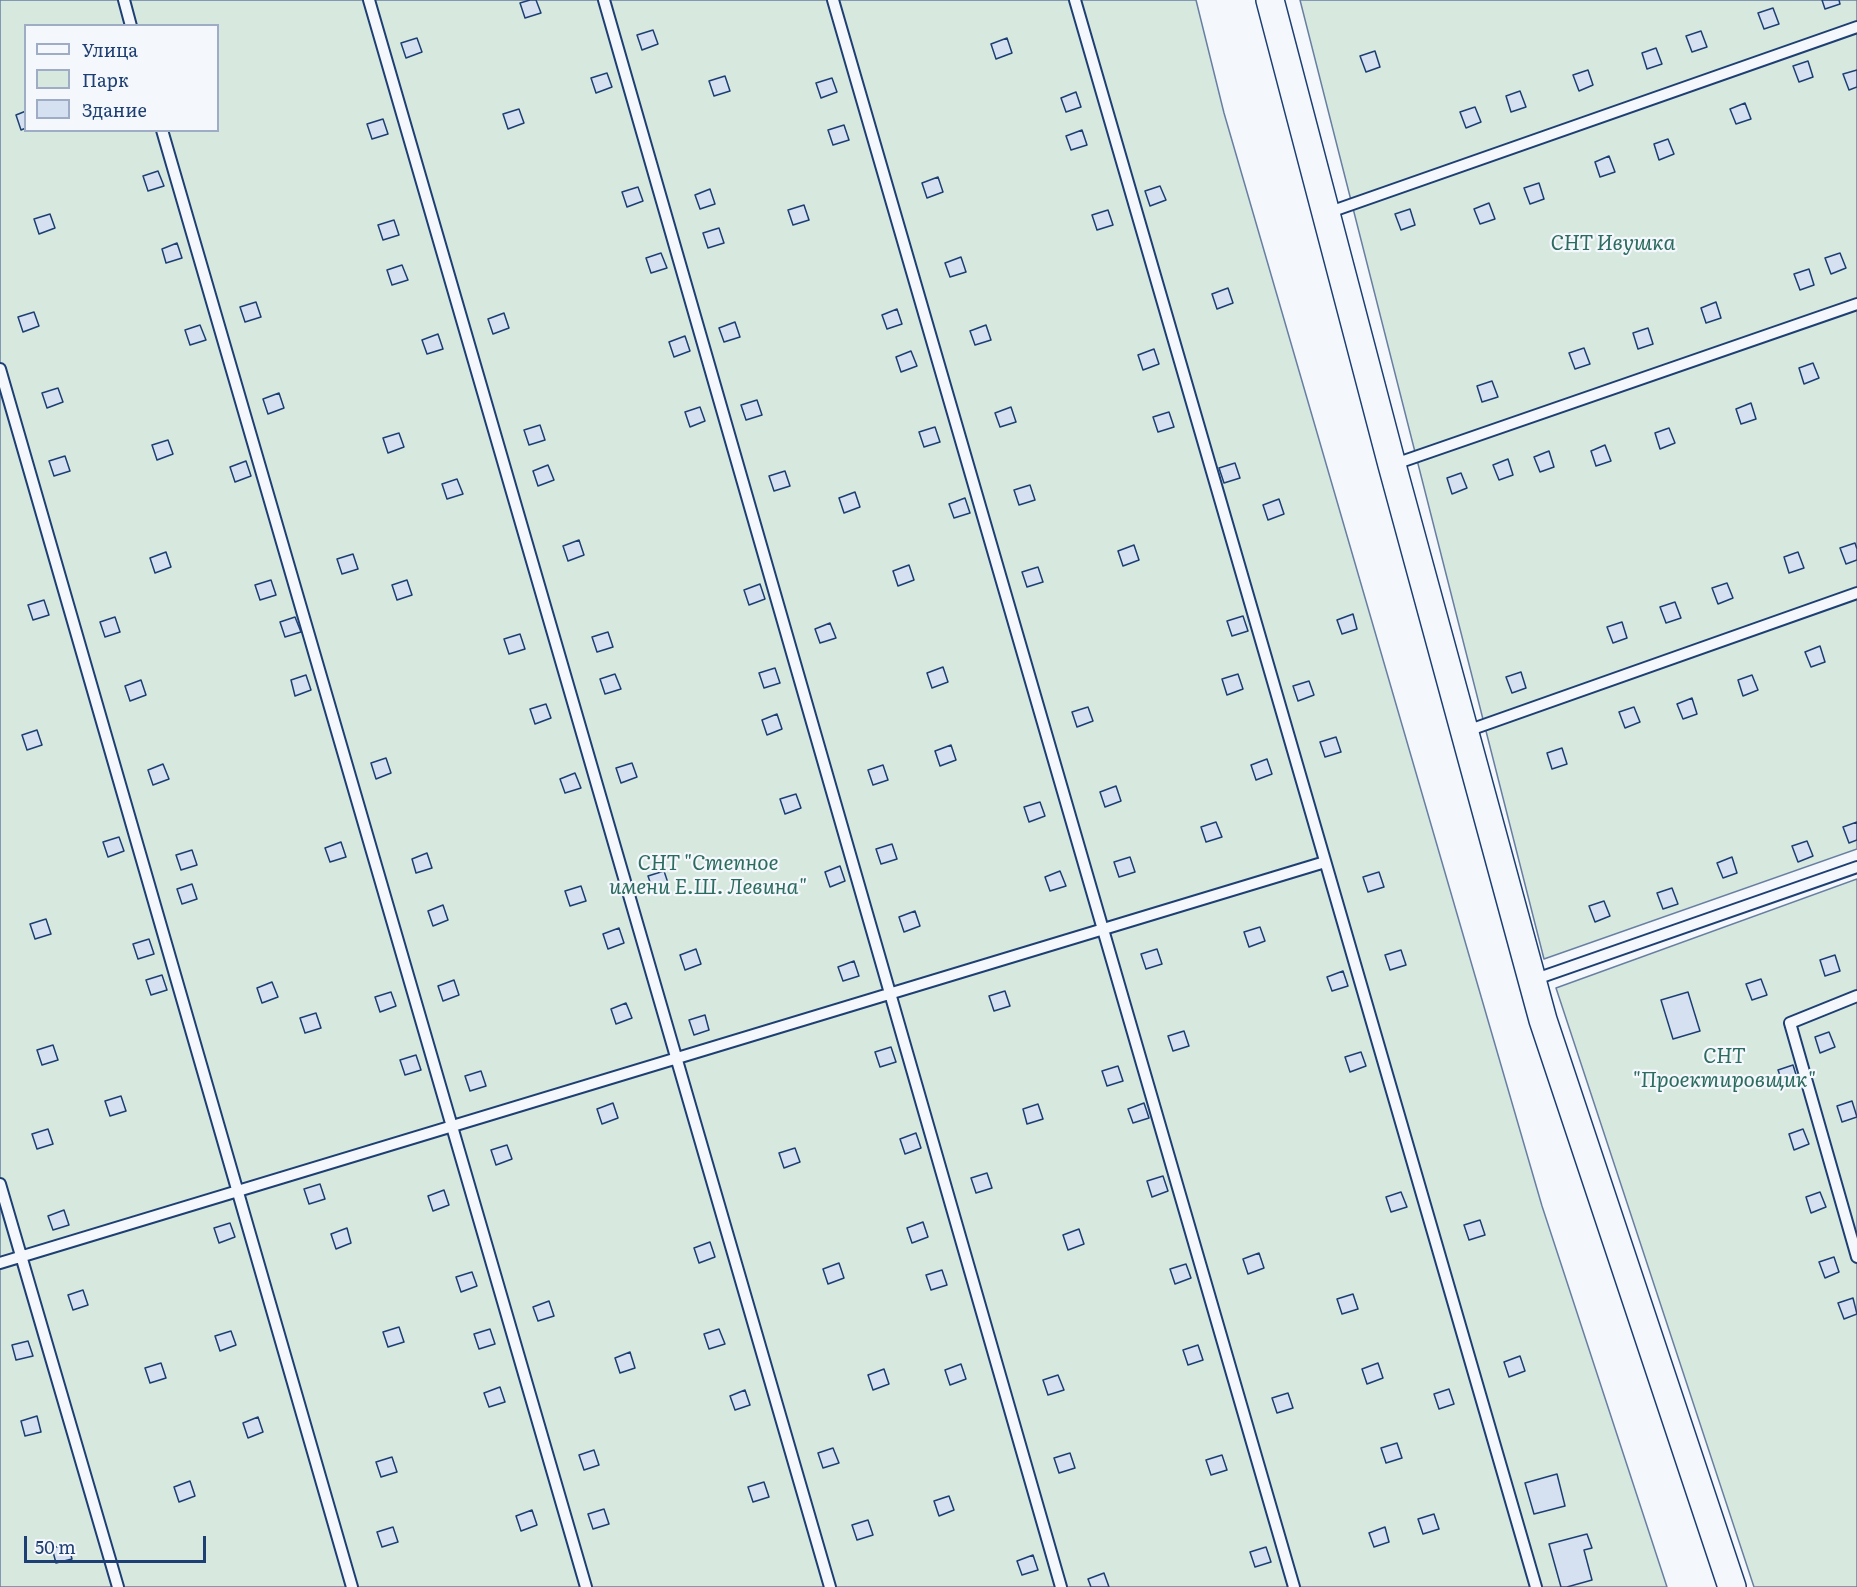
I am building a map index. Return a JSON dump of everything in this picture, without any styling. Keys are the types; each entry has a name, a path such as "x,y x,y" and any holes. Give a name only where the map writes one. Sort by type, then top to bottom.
{"street":[{"path":"1270,0 1392,465 1543,1020 1732,1587"}],"lane":[{"path":"124,0 130,24"},
{"path":"369,0 830,1587"},
{"path":"604,0 1060,1587"},
{"path":"833,0 1294,1587"},
{"path":"1075,0 1536,1587"},
{"path":"1326,213 1857,27"},
{"path":"163,132 586,1587"},
{"path":"1392,465 1857,304"},
{"path":"0,369 352,1587"},
{"path":"1464,732 1857,593"},
{"path":"0,1263 1325,862"},
{"path":"1532,981 1857,867"},
{"path":"1857,996 1790,1023 1857,1257"},
{"path":"0,1184 118,1587"}],"green space":[{"name":"СНТ \"Степное имени Е.Ш. Левина\"","path":"0,0 1196,0 1224,113 1542,1206 1667,1587 0,1587"},
{"name":"СНТ Ивушка","path":"1300,0 1857,0 1857,849 1544,959"},
{"name":"СНТ \"Проектировщик\"","path":"1857,879 1857,1587 1754,1587 1556,988"}],"building":[{"path":"536,0 541,13 525,18 520,3"},
{"path":"1822,0 1839,0 1840,4 1825,9"},
{"path":"1773,8 1779,24 1764,29 1758,13"},
{"path":"653,30 658,44 642,50 637,35"},
{"path":"1701,31 1707,47 1692,52 1686,36"},
{"path":"417,38 422,52 406,58 401,43"},
{"path":"1007,38 1012,53 996,59 991,44"},
{"path":"1656,48 1662,64 1647,69 1642,53"},
{"path":"1375,51 1380,67 1366,72 1360,56"},
{"path":"1808,61 1813,77 1799,82 1793,66"},
{"path":"1588,70 1593,85 1579,91 1573,75"},
{"path":"1857,70 1857,87 1849,90 1843,74"},
{"path":"607,73 612,87 596,93 591,78"},
{"path":"725,76 730,91 714,96 709,81"},
{"path":"832,78 837,92 821,98 816,83"},
{"path":"1520,91 1526,107 1511,112 1506,96"},
{"path":"1076,92 1081,107 1066,112 1061,98"},
{"path":"1745,103 1751,119 1736,124 1730,109"},
{"path":"1475,107 1481,122 1466,128 1460,112"},
{"path":"519,109 524,123 508,129 503,114"},
{"path":"24,112 24,129 21,130 16,115"},
{"path":"383,119 388,134 372,139 367,124"},
{"path":"844,125 849,140 833,145 828,130"},
{"path":"1082,130 1087,145 1071,150 1066,136"},
{"path":"1668,139 1674,154 1659,160 1654,144"},
{"path":"1609,156 1615,172 1600,177 1595,162"},
{"path":"158,171 164,186 148,191 143,176"},
{"path":"938,177 943,192 927,198 922,183"},
{"path":"1539,183 1544,199 1530,204 1524,188"},
{"path":"1160,186 1166,200 1150,206 1145,191"},
{"path":"638,187 643,201 627,207 622,192"},
{"path":"710,189 715,204 700,209 695,195"},
{"path":"1489,203 1495,219 1480,224 1474,209"},
{"path":"804,205 809,220 793,225 788,210"},
{"path":"1410,209 1415,225 1401,230 1395,214"},
{"path":"1108,210 1113,225 1097,230 1092,215"},
{"path":"50,214 55,228 39,234 34,219"},
{"path":"394,220 399,235 383,240 378,225"},
{"path":"719,228 724,243 708,248 703,233"},
{"path":"177,243 182,258 166,263 162,249"},
{"path":"661,253 667,268 651,273 646,258"},
{"path":"1840,253 1846,268 1831,274 1825,258"},
{"path":"961,257 966,272 950,277 945,263"},
{"path":"402,265 408,280 392,285 387,270"},
{"path":"1809,269 1814,285 1800,290 1794,274"},
{"path":"1228,288 1233,303 1217,309 1212,294"},
{"path":"256,302 261,317 245,322 240,307"},
{"path":"1716,302 1721,318 1706,323 1701,308"},
{"path":"897,309 902,324 887,329 882,315"},
{"path":"34,312 39,326 23,332 18,317"},
{"path":"504,313 509,328 493,334 488,319"},
{"path":"735,322 740,337 724,342 719,328"},
{"path":"200,325 206,340 190,345 185,330"},
{"path":"986,325 991,340 975,345 970,331"},
{"path":"1648,328 1653,344 1638,349 1633,333"},
{"path":"438,334 443,349 427,354 422,340"},
{"path":"685,336 690,351 674,357 669,342"},
{"path":"1584,348 1590,364 1575,369 1569,353"},
{"path":"1154,349 1159,364 1143,370 1138,355"},
{"path":"911,351 917,366 901,372 896,357"},
{"path":"1813,363 1819,378 1804,384 1799,368"},
{"path":"1492,381 1498,397 1482,402 1477,386"},
{"path":"58,388 63,402 47,408 42,393"},
{"path":"279,393 284,408 268,414 263,399"},
{"path":"757,400 762,415 746,420 741,405"},
{"path":"1751,403 1756,419 1741,424 1736,409"},
{"path":"700,407 705,421 690,427 685,412"},
{"path":"1011,407 1016,422 1000,427 995,413"},
{"path":"1169,412 1174,427 1158,432 1153,417"},
{"path":"540,425 545,440 529,445 524,430"},
{"path":"935,427 940,442 924,447 919,432"},
{"path":"1669,428 1675,443 1660,449 1655,433"},
{"path":"399,433 404,447 388,453 383,438"},
{"path":"168,440 173,454 157,460 152,445"},
{"path":"1605,445 1611,461 1596,466 1591,451"},
{"path":"1549,451 1554,467 1540,472 1534,457"},
{"path":"65,456 70,471 54,476 49,461"},
{"path":"1508,459 1513,475 1499,480 1493,465"},
{"path":"246,461 251,476 235,482 230,467"},
{"path":"1235,463 1240,478 1224,483 1219,468"},
{"path":"548,465 554,480 538,486 533,471"},
{"path":"785,471 790,486 774,491 769,476"},
{"path":"1461,473 1467,488 1452,494 1447,478"},
{"path":"457,479 463,494 447,499 442,484"},
{"path":"1030,485 1035,500 1019,505 1014,490"},
{"path":"855,492 860,507 844,513 839,498"},
{"path":"965,498 970,513 954,518 949,504"},
{"path":"1279,499 1284,514 1268,520 1263,505"},
{"path":"579,540 584,555 568,561 563,546"},
{"path":"1855,543 1857,560 1846,564 1840,548"},
{"path":"1134,545 1139,560 1123,566 1118,551"},
{"path":"166,552 171,567 155,573 150,558"},
{"path":"1798,552 1804,568 1789,573 1784,557"},
{"path":"353,554 358,569 342,574 337,559"},
{"path":"909,565 914,580 898,586 893,571"},
{"path":"1038,567 1043,582 1027,587 1022,572"},
{"path":"271,580 276,595 260,600 255,585"},
{"path":"407,580 412,595 397,600 392,585"},
{"path":"1727,583 1733,598 1718,604 1712,588"},
{"path":"760,584 765,599 749,605 744,590"},
{"path":"44,600 49,615 33,620 28,605"},
{"path":"1675,602 1681,618 1666,623 1660,607"},
{"path":"1353,614 1357,629 1342,634 1337,620"},
{"path":"1243,616 1248,631 1232,636 1227,621"},
{"path":"115,617 120,632 105,637 100,622"},
{"path":"295,617 301,632 285,637 280,622"},
{"path":"1622,622 1627,638 1613,643 1607,627"},
{"path":"830,623 836,638 820,643 815,629"},
{"path":"608,632 613,647 597,652 592,637"},
{"path":"520,634 525,649 509,654 504,639"},
{"path":"1820,646 1825,662 1811,667 1805,652"},
{"path":"943,667 948,682 932,688 927,673"},
{"path":"775,668 780,683 764,688 759,673"},
{"path":"1521,672 1526,688 1512,693 1506,677"},
{"path":"615,674 621,689 605,694 600,679"},
{"path":"1238,674 1243,689 1227,695 1222,679"},
{"path":"306,675 311,690 295,696 291,680"},
{"path":"1752,675 1758,690 1743,696 1738,680"},
{"path":"141,680 146,695 130,701 125,686"},
{"path":"1309,681 1314,695 1298,701 1293,686"},
{"path":"1692,698 1697,714 1683,719 1677,704"},
{"path":"546,704 551,718 535,724 530,709"},
{"path":"1088,707 1093,721 1077,727 1072,712"},
{"path":"1634,707 1640,722 1625,728 1619,712"},
{"path":"777,714 782,729 767,735 762,720"},
{"path":"37,730 42,745 27,750 22,735"},
{"path":"1336,737 1341,752 1325,757 1320,742"},
{"path":"951,745 956,760 940,766 935,751"},
{"path":"1562,748 1567,764 1552,769 1547,753"},
{"path":"386,758 391,773 376,779 371,763"},
{"path":"1267,759 1272,774 1256,780 1251,765"},
{"path":"632,763 637,777 621,783 616,768"},
{"path":"163,764 169,779 153,785 148,770"},
{"path":"883,765 888,780 873,785 868,770"},
{"path":"575,773 581,788 565,793 560,779"},
{"path":"1116,786 1121,801 1105,807 1100,792"},
{"path":"796,794 801,808 785,814 780,799"},
{"path":"1040,802 1045,816 1029,822 1024,807"},
{"path":"1216,822 1222,837 1206,842 1201,827"},
{"path":"1857,822 1857,840 1849,843 1843,827"},
{"path":"119,837 124,851 108,857 103,842"},
{"path":"1807,841 1813,856 1798,862 1792,846"},
{"path":"341,842 346,857 330,862 325,848"},
{"path":"892,844 897,859 881,864 876,849"},
{"path":"192,850 197,865 181,870 176,855"},
{"path":"427,853 432,868 416,873 412,859"},
{"path":"1130,857 1135,872 1119,877 1114,862"},
{"path":"1732,857 1737,873 1723,878 1717,863"},
{"path":"840,866 845,881 830,887 825,872"},
{"path":"664,871 669,886 653,891 648,876"},
{"path":"1060,871 1066,886 1050,891 1045,877"},
{"path":"1379,872 1384,887 1368,892 1363,877"},
{"path":"192,884 197,899 182,904 177,889"},
{"path":"581,886 586,901 570,906 565,891"},
{"path":"1672,888 1678,904 1663,909 1657,893"},
{"path":"1604,901 1610,916 1595,922 1589,906"},
{"path":"443,905 448,920 433,926 428,911"},
{"path":"915,911 920,926 904,932 899,917"},
{"path":"46,919 51,934 35,939 30,924"},
{"path":"1260,927 1265,941 1249,947 1244,932"},
{"path":"619,928 624,943 608,949 603,934"},
{"path":"149,939 154,954 138,959 133,944"},
{"path":"696,949 701,964 685,970 680,955"},
{"path":"1157,949 1162,964 1146,969 1141,954"},
{"path":"1401,950 1406,965 1390,970 1385,955"},
{"path":"1835,955 1840,971 1825,976 1820,960"},
{"path":"854,961 859,976 843,981 838,967"},
{"path":"1343,971 1348,986 1332,991 1327,977"},
{"path":"162,975 167,990 151,995 146,980"},
{"path":"1761,979 1767,995 1752,1000 1746,984"},
{"path":"454,980 459,995 443,1001 438,986"},
{"path":"272,982 278,997 262,1003 257,988"},
{"path":"1005,991 1010,1006 994,1011 989,996"},
{"path":"391,992 396,1006 380,1012 375,997"},
{"path":"1688,992 1700,1031 1673,1039 1661,1000"},
{"path":"626,1003 632,1018 616,1024 611,1009"},
{"path":"316,1013 321,1028 305,1033 300,1018"},
{"path":"705,1015 709,1030 694,1035 689,1020"},
{"path":"1184,1031 1189,1046 1173,1051 1168,1036"},
{"path":"1829,1032 1835,1047 1820,1053 1815,1037"},
{"path":"53,1045 58,1060 42,1065 37,1050"},
{"path":"891,1047 896,1062 880,1067 875,1052"},
{"path":"1361,1052 1366,1066 1350,1072 1345,1057"},
{"path":"416,1055 421,1070 405,1075 400,1060"},
{"path":"1793,1065 1798,1081 1784,1086 1778,1070"},
{"path":"1118,1066 1123,1081 1107,1086 1102,1071"},
{"path":"481,1071 486,1086 470,1091 465,1076"},
{"path":"121,1096 126,1111 110,1116 105,1101"},
{"path":"1852,1101 1857,1117 1842,1122 1837,1106"},
{"path":"613,1103 618,1118 602,1124 597,1109"},
{"path":"1144,1103 1149,1118 1133,1123 1128,1109"},
{"path":"1038,1104 1043,1119 1027,1124 1023,1109"},
{"path":"48,1129 53,1144 37,1149 32,1134"},
{"path":"1803,1129 1809,1144 1794,1150 1789,1134"},
{"path":"916,1133 921,1148 905,1154 900,1139"},
{"path":"507,1145 512,1159 496,1165 491,1150"},
{"path":"795,1148 800,1162 784,1168 779,1153"},
{"path":"987,1173 992,1188 976,1193 971,1178"},
{"path":"1163,1176 1168,1191 1152,1197 1147,1181"},
{"path":"320,1184 325,1199 309,1204 304,1189"},
{"path":"444,1190 449,1205 433,1211 428,1196"},
{"path":"1401,1192 1407,1207 1391,1212 1386,1197"},
{"path":"1820,1192 1826,1207 1811,1213 1806,1197"},
{"path":"64,1210 69,1225 53,1230 48,1216"},
{"path":"1480,1220 1485,1235 1469,1240 1464,1225"},
{"path":"923,1222 928,1237 912,1243 907,1228"},
{"path":"230,1223 235,1237 219,1243 214,1228"},
{"path":"347,1228 351,1243 336,1249 331,1234"},
{"path":"1079,1229 1084,1244 1068,1250 1063,1235"},
{"path":"710,1242 715,1257 699,1263 694,1248"},
{"path":"1259,1253 1264,1268 1248,1274 1243,1259"},
{"path":"1834,1257 1839,1272 1825,1278 1819,1262"},
{"path":"839,1263 844,1278 828,1284 823,1269"},
{"path":"1186,1264 1191,1278 1175,1284 1170,1269"},
{"path":"942,1270 947,1285 931,1290 926,1275"},
{"path":"472,1272 477,1286 461,1292 456,1277"},
{"path":"83,1290 88,1305 73,1310 68,1295"},
{"path":"1353,1294 1358,1309 1342,1314 1337,1299"},
{"path":"1853,1298 1857,1314 1844,1319 1838,1303"},
{"path":"549,1301 554,1316 538,1321 533,1307"},
{"path":"399,1327 404,1342 388,1347 383,1332"},
{"path":"490,1329 495,1344 479,1349 474,1334"},
{"path":"719,1329 725,1344 709,1349 704,1334"},
{"path":"231,1331 236,1345 220,1351 215,1336"},
{"path":"28,1341 33,1356 16,1360 12,1345"},
{"path":"1198,1345 1203,1360 1188,1365 1183,1350"},
{"path":"630,1352 635,1368 620,1373 615,1358"},
{"path":"1520,1356 1525,1371 1509,1377 1504,1362"},
{"path":"161,1363 166,1378 150,1383 145,1368"},
{"path":"1378,1363 1383,1378 1367,1384 1362,1369"},
{"path":"961,1364 966,1379 950,1385 945,1370"},
{"path":"884,1369 889,1384 873,1390 868,1375"},
{"path":"1058,1375 1064,1390 1048,1395 1043,1380"},
{"path":"500,1387 505,1402 489,1407 484,1393"},
{"path":"1449,1389 1454,1404 1439,1409 1434,1394"},
{"path":"745,1390 750,1405 735,1410 730,1396"},
{"path":"1288,1393 1293,1408 1277,1413 1272,1398"},
{"path":"37,1416 41,1432 25,1436 21,1421"},
{"path":"258,1417 263,1432 248,1438 243,1423"},
{"path":"1397,1443 1402,1458 1386,1463 1381,1448"},
{"path":"833,1448 839,1463 823,1468 818,1453"},
{"path":"594,1450 599,1465 584,1470 579,1455"},
{"path":"1070,1453 1075,1468 1059,1473 1054,1458"},
{"path":"1222,1455 1227,1470 1211,1475 1206,1460"},
{"path":"392,1457 397,1472 381,1477 376,1462"},
{"path":"1557,1474 1565,1506 1534,1514 1525,1483"},
{"path":"190,1481 195,1496 179,1502 174,1487"},
{"path":"764,1482 769,1497 753,1502 748,1487"},
{"path":"949,1496 954,1510 939,1516 934,1501"},
{"path":"604,1509 609,1524 593,1529 588,1514"},
{"path":"532,1510 537,1525 521,1531 516,1516"},
{"path":"1434,1514 1439,1529 1423,1534 1418,1519"},
{"path":"868,1520 873,1535 857,1540 852,1525"},
{"path":"393,1527 398,1542 382,1547 377,1532"},
{"path":"1385,1527 1389,1542 1374,1547 1369,1533"},
{"path":"1587,1534 1592,1548 1584,1550 1592,1580 1561,1587 1549,1544"},
{"path":"68,1544 72,1559 56,1563 52,1548"},
{"path":"1266,1547 1271,1562 1255,1567 1250,1552"},
{"path":"1033,1555 1038,1570 1022,1575 1017,1561"},
{"path":"1104,1573 1109,1587 1091,1587 1088,1579"}]}
